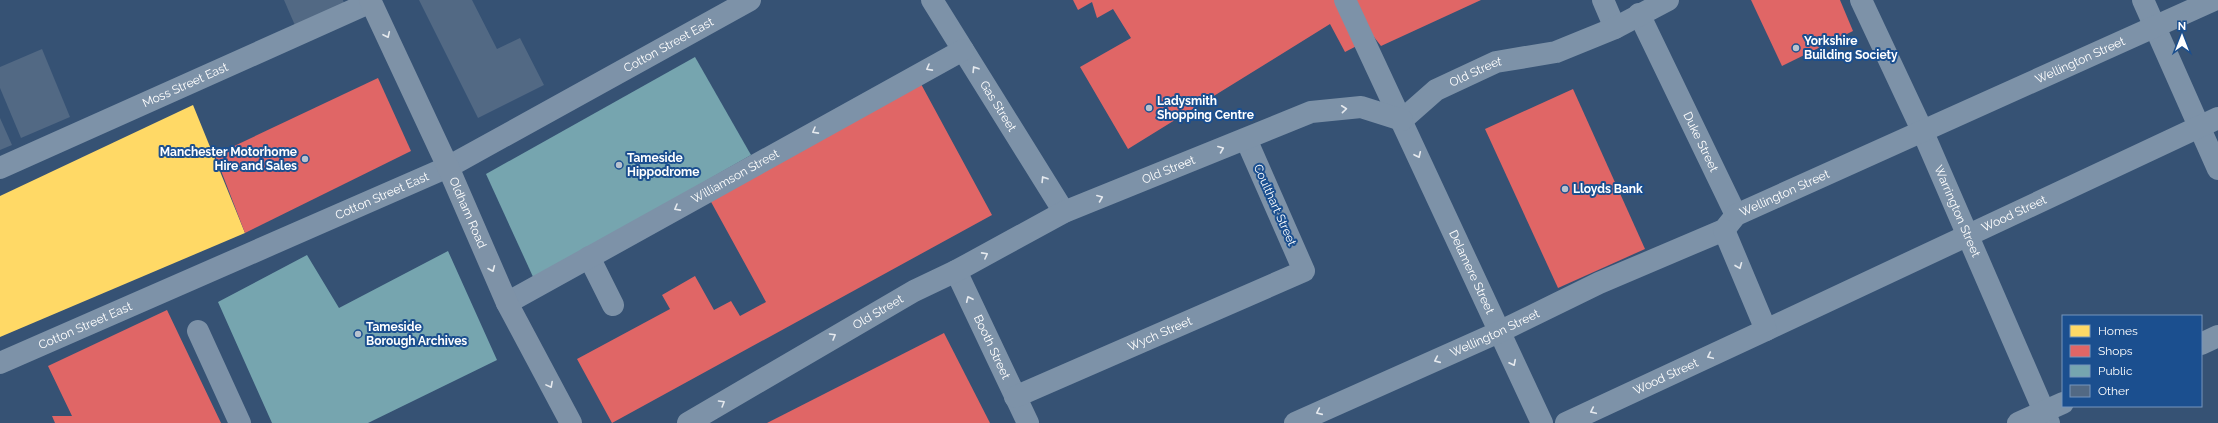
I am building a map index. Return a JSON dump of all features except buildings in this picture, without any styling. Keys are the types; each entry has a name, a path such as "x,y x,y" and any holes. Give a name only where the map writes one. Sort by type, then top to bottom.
{"highway":[{"name":"Oldham Road","path":"371,1 448,167 507,303 571,423"}],"street":[{"name":"Cotton Street East","path":"0,363 448,167 750,0"},
{"name":"Gas Street","path":"932,0 1064,212"},
{"name":"Delamere Street","path":"1345,0 1542,423"},
{"path":"1603,0 1615,28"},
{"name":"Old Street","path":"688,423 914,291 956,271 1064,212 1311,112 1361,107 1402,120 1436,90 1496,62 1556,52 1615,28 1668,0"},
{"name":"Warrington Street","path":"1861,0 1922,130 1967,236 2052,413"},
{"path":"2143,0 2155,26 2209,122 2218,169"},
{"name":"Wellington Street","path":"1294,423 1499,332 1922,130 2214,0"},
{"name":"Moss Street East","path":"0,168 371,1"},
{"name":"Duke Street","path":"1639,14 1667,69 1730,223"},
{"name":"Williamson Street","path":"507,303 963,50"},
{"name":"Wood Street","path":"1566,423 2209,122"},
{"name":"Coulthart Street","path":"1246,139 1304,271"},
{"path":"1730,223 1766,330"},
{"path":"589,257 613,306"},
{"name":"Booth Street","path":"956,271 1028,423"},
{"name":"Wych Street","path":"1015,397 1304,271"},
{"path":"198,331 240,423"},
{"path":"2202,344 2218,336"},
{"path":"2018,423 2052,413"}],"place":[{"name":"Yorkshire Building Society","path":"1796,48"},
{"name":"Ladysmith Shopping Centre","path":"1149,108"},
{"name":"Manchester Motorhome Hire and Sales","path":"305,159"},
{"name":"Tameside Hippodrome","path":"619,165"},
{"name":"Lloyds Bank","path":"1565,189"},
{"name":"Tameside Borough Archives","path":"358,334"}]}
